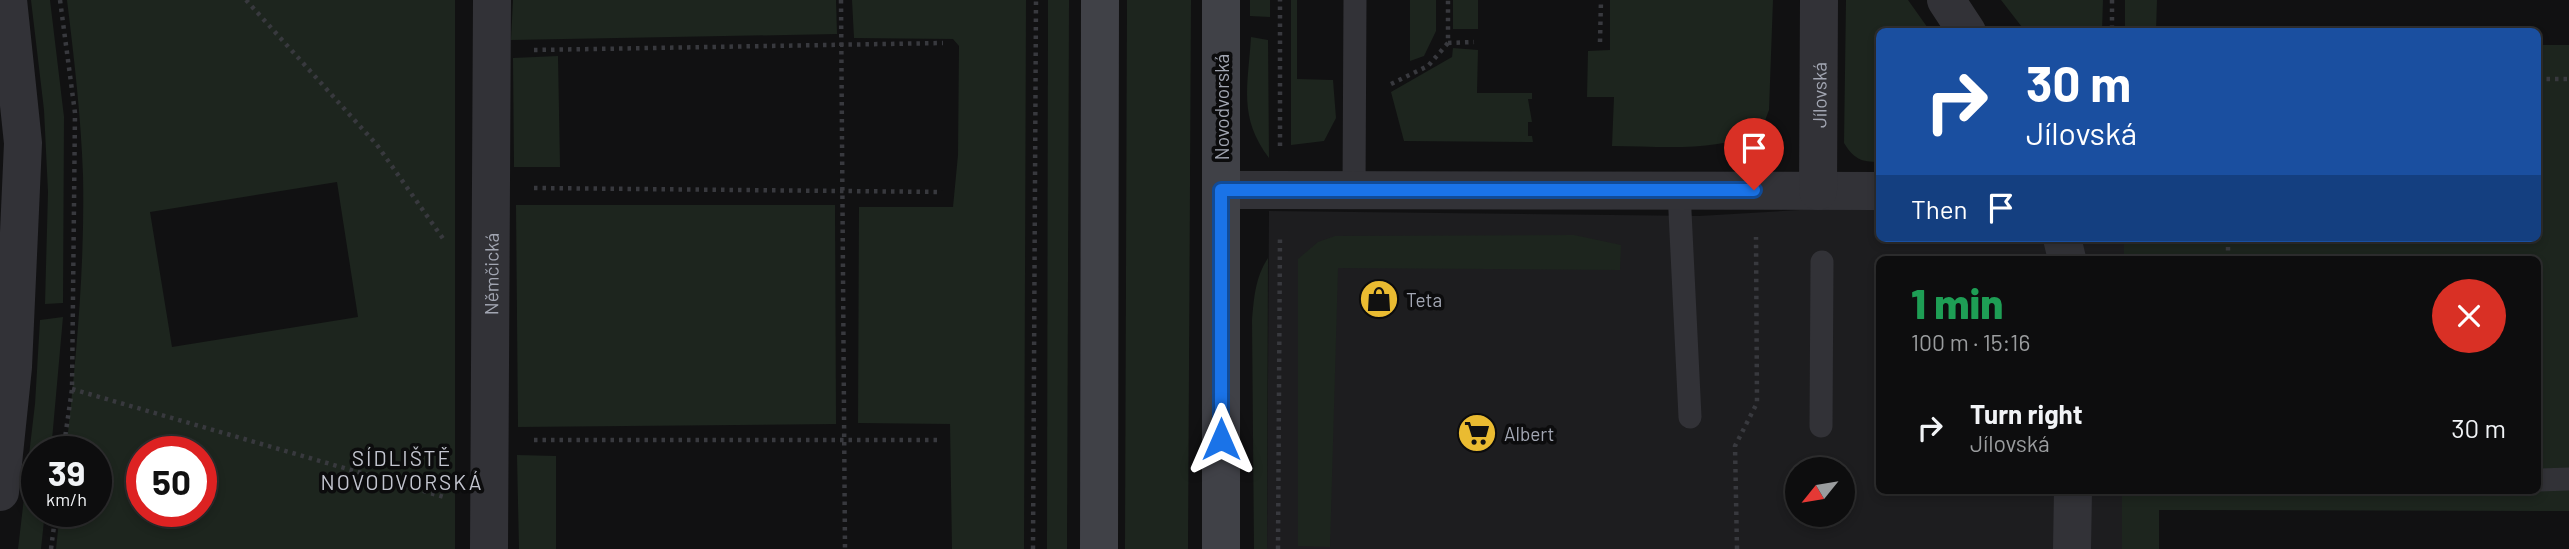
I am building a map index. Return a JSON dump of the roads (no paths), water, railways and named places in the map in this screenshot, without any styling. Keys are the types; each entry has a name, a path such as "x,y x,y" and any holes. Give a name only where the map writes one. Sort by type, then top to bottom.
{"main road":[{"path":"1099,549 1100,0"},
{"name":"Novodvorská","path":"1220,549 1222,0"}],"street":[{"path":"0,492 13,368 23,143 8,0"},
{"name":"Němčická","path":"489,549 492,0"},
{"name":"Jílovská","path":"1818,191 1819,0"},
{"path":"1946,0 1964,28"},
{"path":"1221,190 1876,191"},
{"path":"2072,549 2073,494"}],"lane":[{"path":"1354,191 1355,0"},
{"path":"1679,191 1690,417"},
{"path":"1821,426 1822,262"},
{"path":"2541,480 2569,479"}],"place":[{"name":"Teta","path":"1379,299"},
{"name":"Albert","path":"1477,433"}],"district":[{"name":"SÍDLIŠTĚ NOVODVORSKÁ","path":"402,469"}]}
